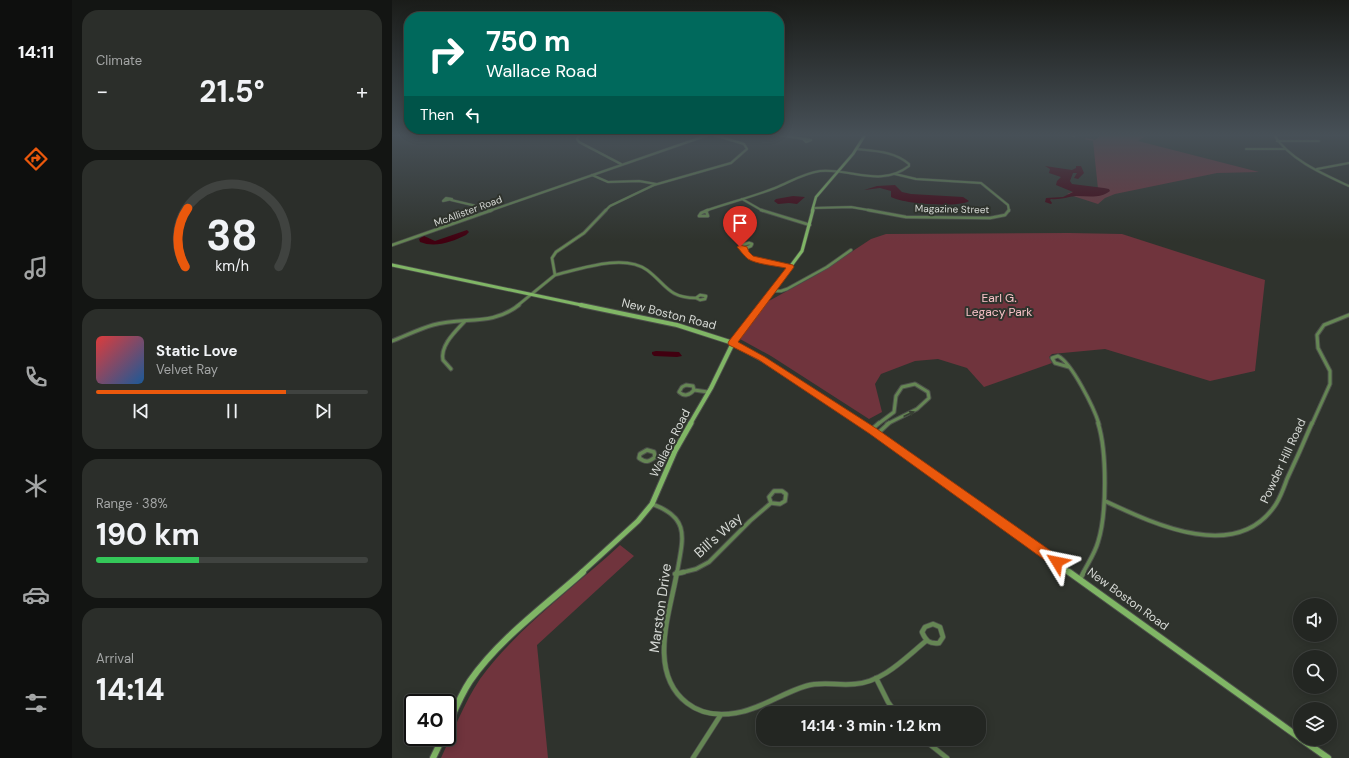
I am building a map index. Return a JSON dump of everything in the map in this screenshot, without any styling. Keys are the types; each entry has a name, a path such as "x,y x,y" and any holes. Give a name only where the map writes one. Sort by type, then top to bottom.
{"street":[{"name":"McAllister Road","path":"392,245 604,170"},
{"path":"555,275 552,258 559,249 584,233 610,206 657,184 705,170"},
{"path":"706,211 816,172 838,172 872,176 895,174 902,170"},
{"path":"1320,170 1349,186"},
{"name":"Wallace Road","path":"456,706 470,680 495,650 638,522 652,504 672,459 732,343 802,251 818,193 838,172"},
{"name":"Magazine Street","path":"813,208 851,207 906,217 990,218 1005,215 1009,211 1008,206 1004,201 989,188 979,183 916,179 895,174"},
{"path":"592,175 608,182 639,181 657,184"},
{"path":"742,199 764,212 810,225"},
{"path":"450,200 490,210"},
{"path":"744,249 750,247 752,244 742,244 740,246 751,258 790,267"},
{"path":"771,291 781,291 787,289 827,267 851,250"},
{"path":"392,341 434,325 489,319 504,315 514,309 555,275 608,264 634,264 647,270 663,286 675,294 689,298 696,298"},
{"name":"New Boston Road","path":"392,265 677,325 732,343 762,358 877,434 1293,732"},
{"name":"Powder Hill Road","path":"1105,501 1169,528 1202,535 1232,534 1246,530 1260,523 1271,512 1276,504 1330,384 1331,375 1317,347 1317,335 1324,325 1349,315"},
{"path":"451,369 443,360 442,355 446,345 465,321"},
{"path":"1069,367 1094,411 1101,432 1105,501 1098,543 1080,579"},
{"path":"694,390 692,386 686,385 682,387 679,392 686,395 694,390 708,392"},
{"path":"871,430 894,412 896,396 902,387 917,385 928,392 929,398 922,407 911,414 895,419 877,434"},
{"path":"655,457 654,452 648,450 642,452 639,458 641,462 646,462 655,457 672,459"},
{"name":"Bill's Way","path":"779,490 786,494 786,499 782,503 777,505 771,503 769,499 772,493 779,490"},
{"name":"Bill's Way","path":"675,574 696,569 709,562 750,521 771,503"},
{"name":"Marston Drive","path":"652,504 673,514 680,523 682,536 664,648 664,659 668,677 677,694 691,706 720,716 742,713 808,686 829,683 859,684 876,678 926,641"},
{"name":"Marston Drive","path":"933,624 940,628 943,637 939,643 932,644 926,641 922,632 925,627 933,624"},
{"path":"876,678 891,706"},
{"path":"693,758 720,716"},
{"path":"433,758 439,746"},
{"path":"932,746 947,758"},
{"name":"New Boston Road","path":"1312,746 1328,758"}],"green space":[{"path":"1096,170 1253,170 1259,172 1217,173 1115,194 1105,198 1098,204 1067,194 1081,189 1098,189"},
{"name":"Earl G. Legacy Park","path":"886,234 1122,234 1265,280 1255,371 1210,381 1105,349 1052,354 1049,357 1052,363 984,387 967,368 938,359 915,361 881,374 875,384 882,412 869,419 771,356 740,339 767,302 818,274 871,239"},
{"path":"620,545 634,556 537,645 548,758 441,758 446,746 456,746 456,725 480,679 528,626"}],"shaded area":[{"path":"1050,170 1083,170 1084,173 1078,179 1074,178 1077,173 1073,173 1070,181 1072,184 1104,188 1109,189 1110,191 1106,194 1098,196 1076,196 1051,199 1051,204 1045,202 1046,198 1063,197 1073,192 1056,185 1057,181 1061,177 1049,173"},
{"path":"895,185 902,192 911,194 963,197 969,201 943,205 907,202 891,197 891,191 880,188 864,190 877,186"},
{"path":"793,196 805,197 797,204 778,204 774,201 776,199"},
{"path":"467,230 469,232 466,235 443,243 426,244 420,242 419,239 424,236 435,241"},
{"path":"652,352 679,352 682,356 654,356"}],"route":[{"path":"740,247 744,249 744,251 751,258 790,267 732,343 762,358 873,431 1057,562"}]}
